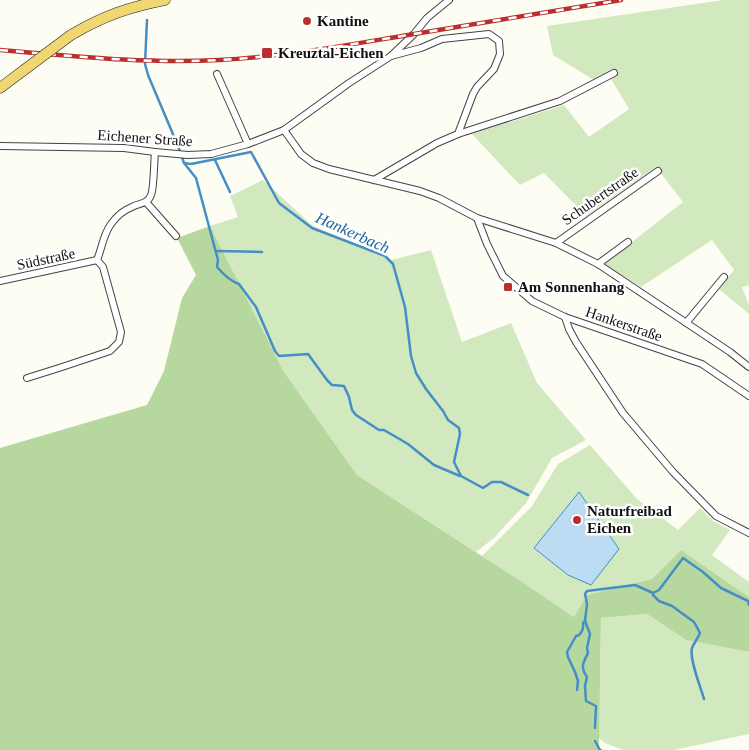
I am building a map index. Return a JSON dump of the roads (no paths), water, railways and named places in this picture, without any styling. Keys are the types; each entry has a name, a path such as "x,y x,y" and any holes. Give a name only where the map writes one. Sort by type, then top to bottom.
{"main road":[{"path":"0,88 71,35 91,23 123,10 165,0"}],"street":[{"name":"Eichener Straße","path":"0,146 124,148 188,155 211,154 248,144 284,130 349,83 391,56 414,34 427,18 449,0"},
{"path":"391,56 421,48 442,39 489,34 499,41 500,54 494,69 472,94 458,134"},
{"path":"374,180 458,134 560,101 614,73"},
{"path":"217,74 248,144"},
{"path":"284,130 301,154 313,163 329,169 420,191 439,198 477,218 556,243 598,264 730,352 749,367"},
{"path":"27,378 110,351 119,342 122,332 103,267 97,260 104,237 111,224 131,207 146,202 152,195 155,152"},
{"name":"Schubertstraße","path":"556,243 658,171"},
{"path":"146,202 176,236"},
{"name":"Hankerstraße","path":"477,218 503,276 532,301 565,317 702,364 749,396"},
{"path":"598,264 628,242"},
{"name":"Südstraße","path":"0,281 97,260"},
{"path":"686,323 724,277"},
{"path":"565,317 576,342 623,413 674,472 716,516 749,533"}],"water":[{"name":"Naturfreibad Eichen","path":"579,492 619,549 591,585 568,575 534,548"}],"waterway":[{"name":"Hankerbach","path":"147,20 145,64 184,163 191,164 251,152 279,203 312,228 385,256 393,264 405,307 411,356 416,373 448,420 459,428 460,434 454,462 461,476 483,488 492,482 501,482 528,495"},
{"path":"215,160 230,192"},
{"path":"184,163 196,178 218,260 217,267 227,277 239,284 256,307 279,356 308,354 332,385 344,386 352,410 356,415 379,430 384,430 408,444 434,465 460,476"},
{"path":"216,251 262,252"},
{"name":"Hankerbach","path":"595,728 596,706 586,701 585,686 587,677 583,668 588,653 587,648 590,634 585,621 587,604 585,594 587,591 635,585 653,593 659,590 683,558 721,588 748,601 749,605"},
{"path":"653,593 659,601 672,606 694,622 700,633 692,648 692,653 704,699"},
{"path":"577,690 578,681 567,652 576,636 582,631 585,621"},
{"path":"595,741 600,750"}],"railway":[{"path":"0,50 137,60 192,61 242,59 333,47 621,0"}],"place":[{"name":"Kantine","path":"307,21"},
{"name":"Kreuztal-Eichen","path":"267,53"},
{"name":"Am Sonnenhang","path":"508,287"},
{"name":"Naturfreibad Eichen","path":"577,520"}]}
